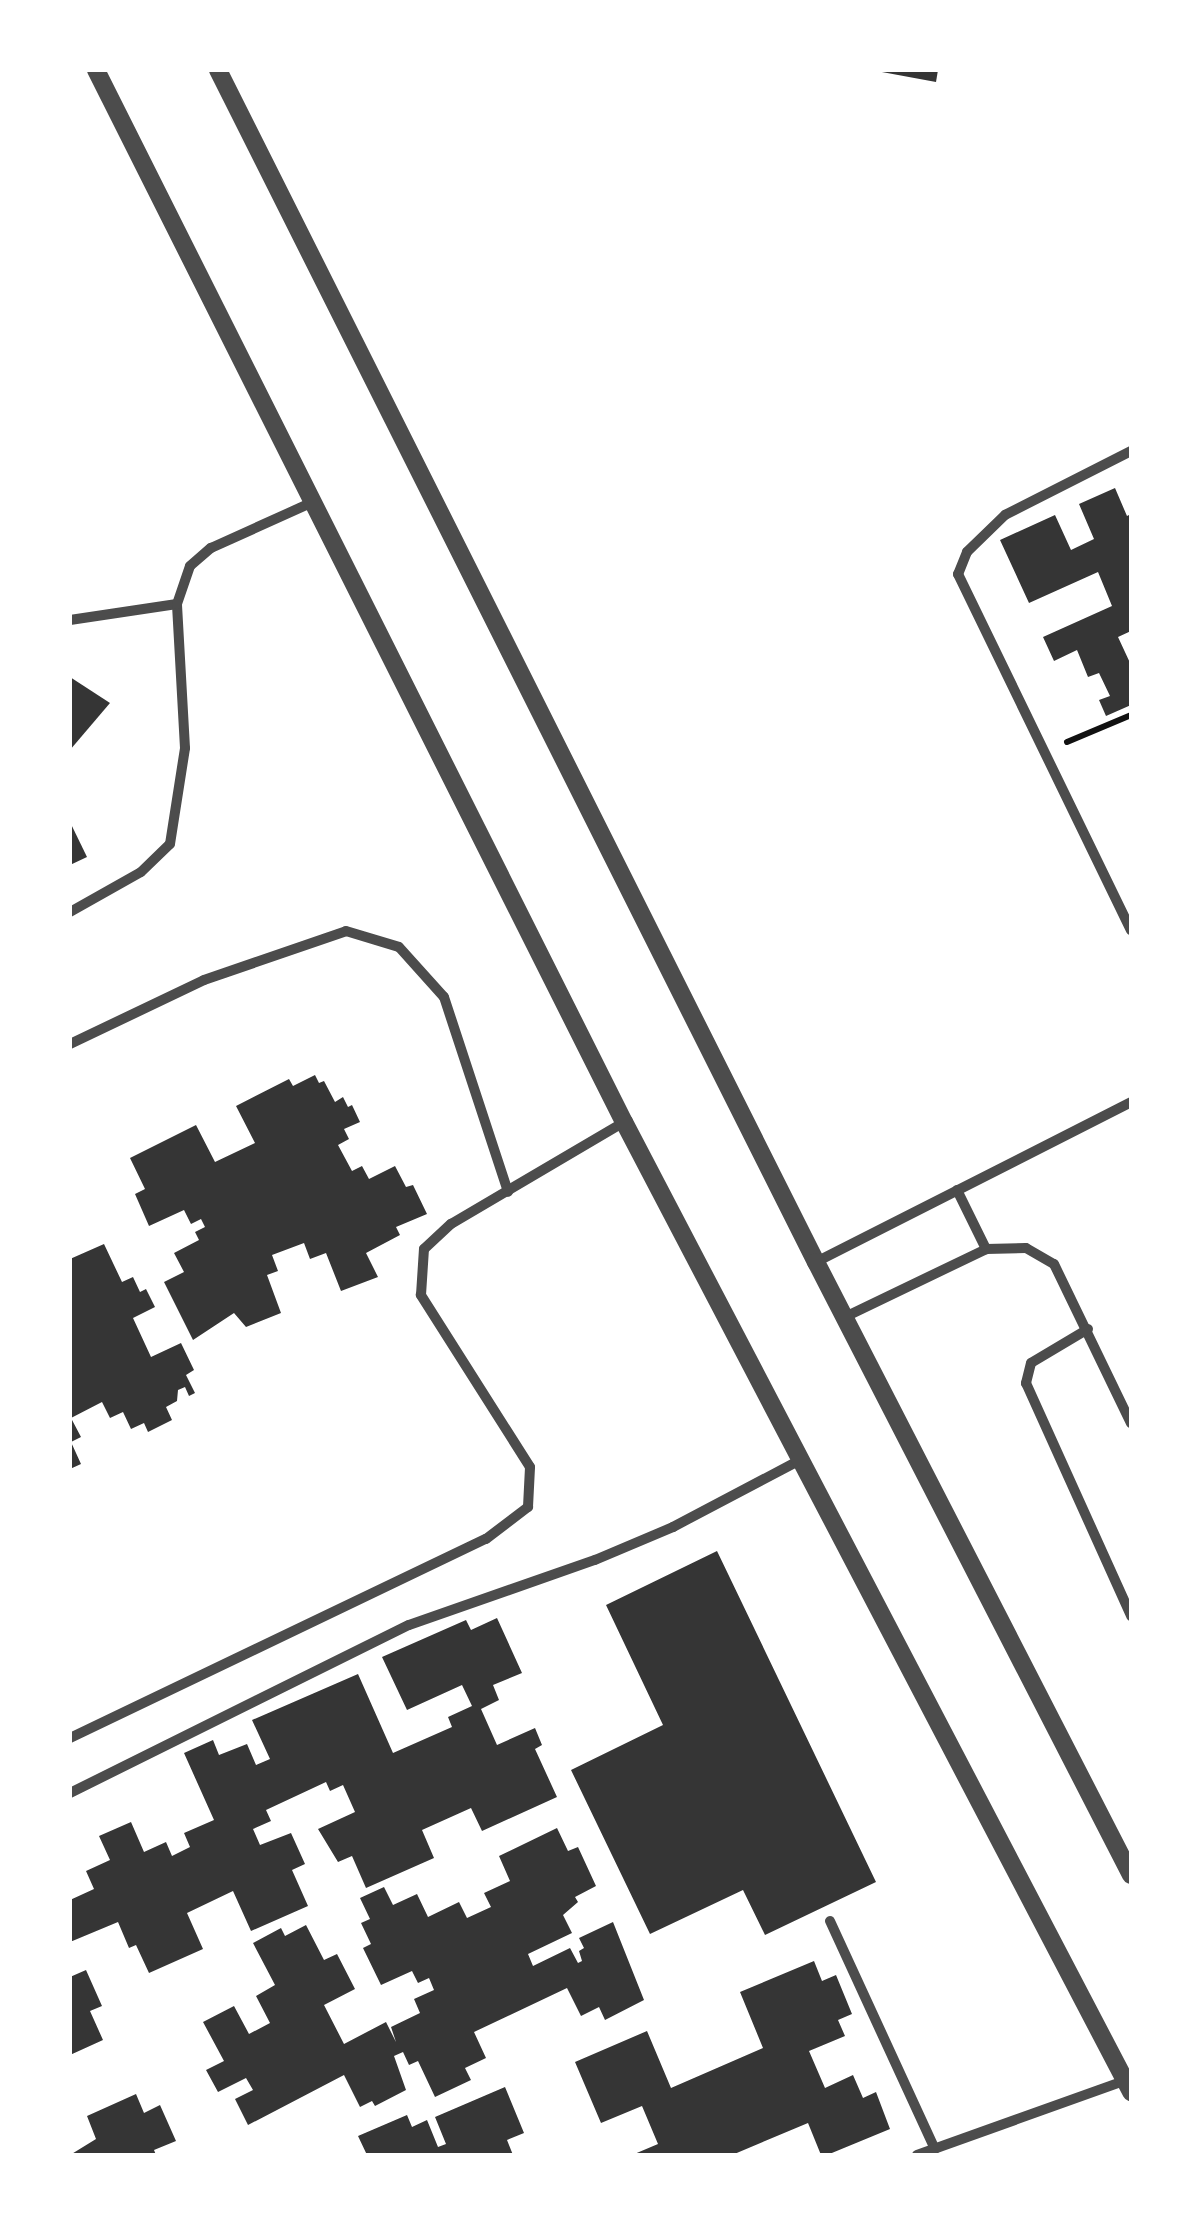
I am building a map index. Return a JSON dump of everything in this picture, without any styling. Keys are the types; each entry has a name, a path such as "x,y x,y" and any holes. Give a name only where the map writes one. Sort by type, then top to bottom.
{"street":[{"path":"96,70 624,1122 1128,2086 917,2155"},
{"path":"218,70 816,1262 1131,1875"},
{"path":"1131,451 1005,514 967,552 958,574 1131,930"},
{"path":"70,912 141,872 170,844 185,748 177,604 190,566 212,548 312,502"},
{"path":"70,620 177,604"},
{"path":"70,1044 204,980 346,931 399,948 444,997 508,1192"},
{"path":"816,1262 1131,1102"},
{"path":"70,1738 486,1539 528,1506 530,1467 421,1295 424,1249 451,1224 624,1122"},
{"path":"957,1190 986,1249"},
{"path":"845,1318 986,1249 1026,1248 1054,1264 1131,1423"},
{"path":"1088,1329 1031,1363 1026,1382 1131,1616"},
{"path":"70,1793 409,1625 642,1540 798,1460"},
{"path":"830,1922 934,2149"}],"path":[{"path":"1044,751 1131,715"}],"building":[{"path":"871,70 938,70 936,82"},
{"path":"1115,488 1127,516 1131,514 1131,631 1118,637 1131,665 1131,705 1106,716 1099,700 1110,696 1099,673 1088,677 1077,650 1054,661 1043,637 1112,606 1098,572 1029,603 1000,540 1055,515 1071,550 1094,539 1079,504"},
{"path":"70,677 110,703 70,750"},
{"path":"70,822 87,857 70,865"},
{"path":"315,1075 319,1083 324,1081 335,1102 343,1097 348,1107 352,1105 360,1122 344,1129 349,1139 338,1145 352,1171 362,1166 369,1179 395,1166 406,1187 413,1185 427,1214 396,1227 400,1235 366,1253 378,1277 341,1291 326,1253 310,1259 304,1243 272,1255 278,1271 267,1275 281,1313 246,1327 234,1313 193,1340 164,1282 184,1272 174,1253 199,1240 195,1232 205,1227 201,1219 191,1224 184,1210 149,1226 135,1194 145,1189 130,1158 196,1125 215,1162 255,1143 236,1106 289,1079 293,1086"},
{"path":"104,1244 122,1282 133,1277 140,1292 146,1289 155,1307 133,1318 151,1357 181,1343 194,1370 186,1375 195,1393 189,1396 185,1387 178,1390 177,1401 166,1407 172,1420 148,1432 144,1423 131,1429 123,1412 110,1418 102,1402 71,1418 81,1437 71,1442 81,1464 70,1469 70,1259"},
{"path":"717,1551 876,1882 765,1935 743,1890 650,1934 571,1770 663,1725 606,1605"},
{"path":"497,1618 522,1673 493,1685 499,1700 481,1709 497,1745 535,1728 542,1745 535,1749 557,1797 482,1831 471,1808 422,1830 434,1858 366,1888 352,1856 338,1862 318,1829 355,1812 343,1785 330,1791 326,1782 266,1810 271,1821 253,1829 260,1845 291,1833 305,1864 292,1870 308,1906 251,1931 233,1891 187,1913 203,1949 149,1973 136,1945 129,1948 118,1922 70,1942 70,1900 94,1889 86,1871 110,1860 99,1836 131,1822 144,1852 166,1842 172,1856 190,1847 184,1833 214,1820 184,1753 213,1740 219,1755 247,1744 256,1765 270,1759 252,1720 358,1674 393,1753 452,1727 448,1717 472,1706 462,1685 407,1710 382,1657 466,1620 471,1630"},
{"path":"557,1828 568,1851 578,1847 596,1886 575,1897 578,1902 563,1915 572,1933 528,1954 533,1966 570,1948 578,1963 582,1961 579,1951 584,1948 579,1938 613,1922 644,2000 605,2020 599,2007 581,2016 567,1988 474,2032 486,2058 465,2068 471,2080 435,2097 418,2061 409,2065 403,2052 394,2056 406,2090 375,2106 372,2101 360,2107 344,2075 248,2125 235,2099 253,2090 246,2078 218,2092 206,2070 224,2061 203,2022 234,2006 249,2034 270,2023 256,1996 275,1985 253,1943 281,1928 285,1936 306,1925 324,1960 337,1954 355,1989 324,2005 344,2044 386,2022 396,2042 391,2027 420,2013 414,1999 434,1990 429,1978 418,1983 412,1971 381,1985 363,1948 371,1944 361,1923 370,1919 360,1898 384,1887 393,1905 417,1894 428,1917 459,1902 467,1918 491,1907 484,1893 510,1881 499,1856"},
{"path":"814,1961 822,1981 836,1975 852,2014 838,2020 845,2036 809,2051 825,2088 853,2075 863,2098 876,2092 890,2129 827,2155 821,2155 808,2123 732,2155 632,2155 658,2144 642,2106 601,2123 575,2062 647,2031 671,2088 763,2048 740,1992"},
{"path":"86,1970 102,2006 90,2011 103,2040 70,2055 70,1977"},
{"path":"505,2087 524,2133 507,2140 513,2155 367,2155 358,2136 407,2115 412,2127 427,2120 438,2147 446,2144 435,2117"},
{"path":"136,2094 144,2113 160,2105 176,2141 154,2150 156,2155 70,2155 96,2139 87,2116"}]}
